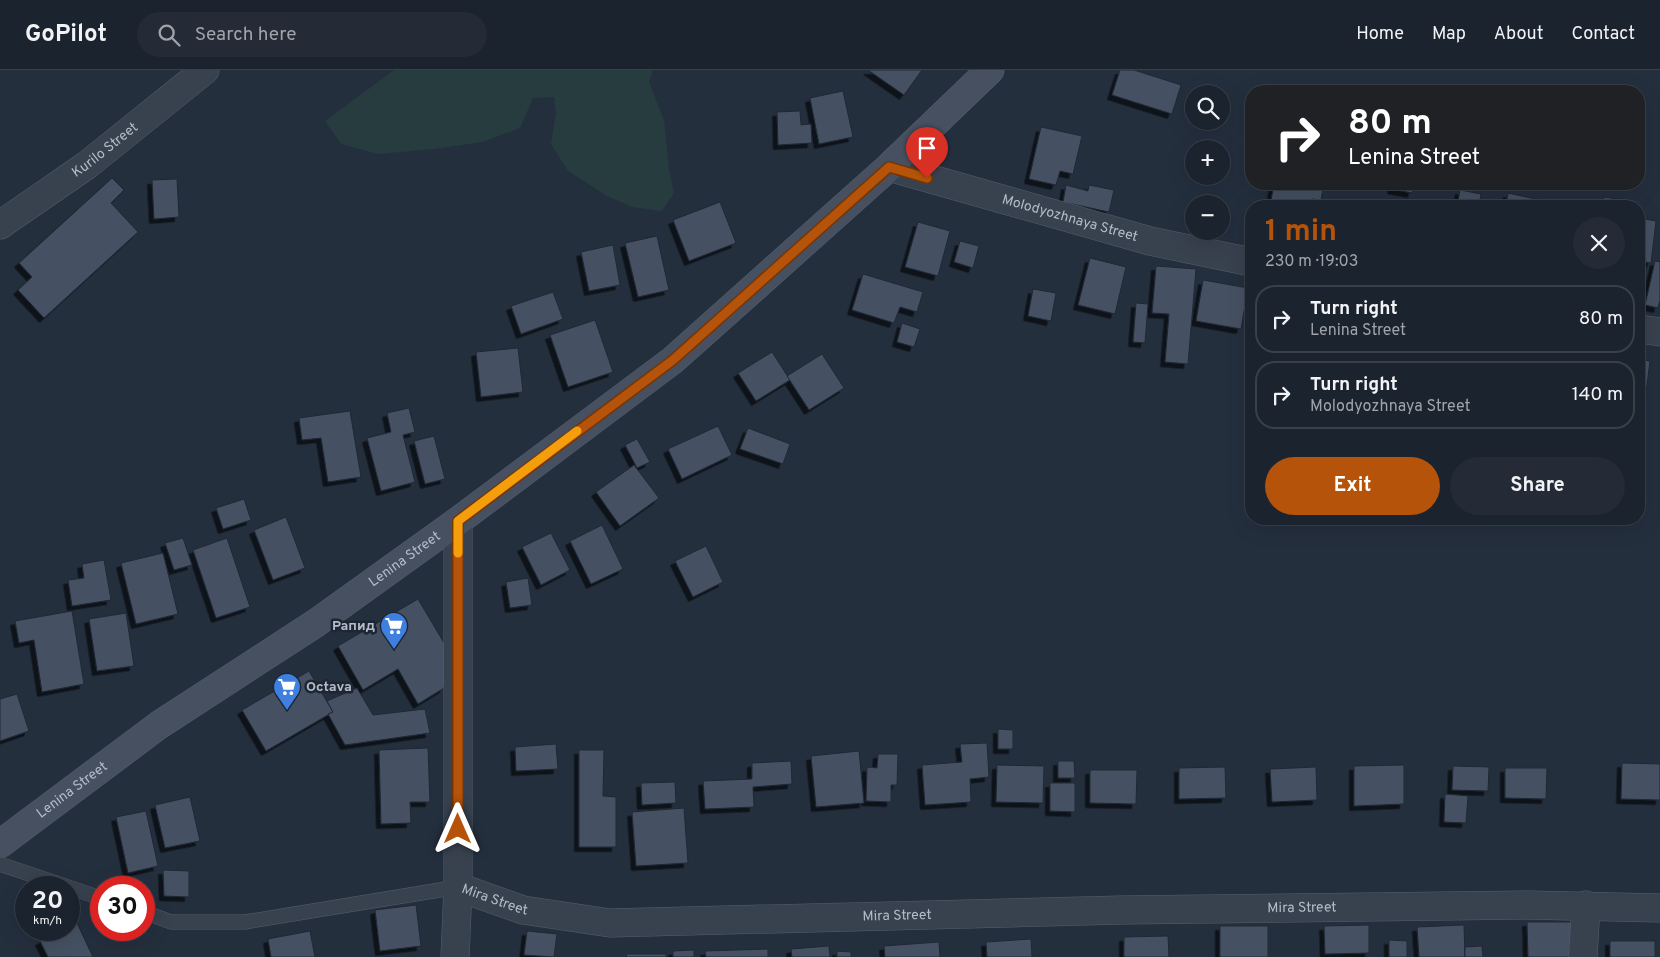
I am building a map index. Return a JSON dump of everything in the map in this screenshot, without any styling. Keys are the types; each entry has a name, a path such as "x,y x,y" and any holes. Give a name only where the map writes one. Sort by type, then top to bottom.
{"main road":[{"name":"Lenina Street","path":"0,844 159,725 316,623 458,521 673,360 889,167 990,70"}],"street":[{"name":"Kurilo Street","path":"0,225 87,165 205,70"},
{"name":"Molodyozhnaya Street","path":"889,167 1150,241 1245,261"},
{"path":"1645,330 1660,332"},
{"path":"455,957 458,887 458,521"},
{"name":"Mira Street","path":"458,887 523,910 610,923 1122,910 1586,905 1660,908"},
{"path":"1583,957 1586,905"}],"lane":[{"path":"0,864 90,894"},
{"name":"Mira Street","path":"155,916 171,922 245,922 458,887"}],"green space":[{"path":"394,70 653,70 649,82 664,120 669,170 674,193 662,211 632,207 607,196 568,171 551,144 556,113 554,97 533,98 520,128 482,142 435,149 378,154 341,144 325,121"}],"building":[{"path":"868,70 922,70 904,95"},
{"path":"1120,70 1134,70 1181,85 1172,114 1112,95"},
{"path":"843,91 853,137 819,144 810,98"},
{"path":"800,111 801,125 811,124 812,143 778,145 777,112"},
{"path":"1041,127 1082,136 1073,174 1060,171 1056,185 1029,179"},
{"path":"112,178 124,190 111,203 138,232 44,318 18,290 32,277 19,263"},
{"path":"177,179 179,217 154,219 152,180"},
{"path":"1066,185 1088,191 1089,185 1114,190 1109,212 1063,202"},
{"path":"1273,190 1323,190 1321,200 1271,200"},
{"path":"1397,190 1413,190 1412,193"},
{"path":"1460,190 1481,194 1480,200 1458,200"},
{"path":"1508,193 1540,200 1507,200"},
{"path":"1604,197 1624,200 1604,200"},
{"path":"720,202 736,243 689,261 673,220"},
{"path":"1645,219 1656,221 1651,263 1645,262"},
{"path":"918,222 950,231 938,276 905,267"},
{"path":"657,236 669,290 638,297 625,243"},
{"path":"960,241 979,246 973,268 954,262"},
{"path":"613,245 620,285 589,291 581,252"},
{"path":"1090,258 1126,267 1115,314 1078,305"},
{"path":"1655,261 1660,262 1660,300 1658,308 1645,305"},
{"path":"1156,266 1196,269 1188,364 1165,362 1169,314 1152,313"},
{"path":"863,274 923,292 917,312 900,307 894,323 852,310"},
{"path":"1203,280 1245,287 1245,306 1241,329 1196,321"},
{"path":"1033,289 1056,293 1051,321 1028,316"},
{"path":"553,292 563,319 521,334 511,306"},
{"path":"1136,303 1148,304 1145,343 1133,342"},
{"path":"595,320 613,372 568,387 550,335"},
{"path":"902,323 920,329 914,347 897,342"},
{"path":"518,348 523,392 481,397 476,352"},
{"path":"772,352 790,380 756,401 738,373"},
{"path":"822,354 844,388 809,410 787,376"},
{"path":"1645,360 1650,361 1645,401"},
{"path":"409,408 415,432 403,435 415,482 381,491 367,438 391,432 387,413"},
{"path":"350,411 361,477 328,482 321,438 302,440 299,418"},
{"path":"718,426 732,455 682,479 668,449"},
{"path":"748,428 790,444 783,464 740,449"},
{"path":"434,436 445,479 425,484 414,441"},
{"path":"637,439 650,462 637,468 625,445"},
{"path":"634,465 659,498 620,526 596,492"},
{"path":"244,499 251,520 223,529 216,508"},
{"path":"286,517 305,568 273,580 254,530"},
{"path":"602,525 623,569 591,584 570,541"},
{"path":"551,533 570,570 541,585 522,547"},
{"path":"183,538 192,565 174,570 165,543"},
{"path":"227,538 250,607 216,618 193,550"},
{"path":"706,546 723,582 693,597 675,561"},
{"path":"163,553 178,614 136,624 121,563"},
{"path":"104,560 111,600 72,606 68,580 84,578 82,564"},
{"path":"528,578 532,605 510,608 506,582"},
{"name":"Рапид","path":"418,599 450,653 444,688 418,704 398,669 363,690 338,646"},
{"path":"72,611 84,684 42,692 34,640 19,643 15,621"},
{"path":"126,613 134,666 97,671 89,619"},
{"name":"Octava","path":"309,671 333,712 266,751 242,710"},
{"path":"357,688 373,715 425,709 430,733 345,745 328,714 333,712 327,701"},
{"path":"17,694 29,731 0,741 0,699"},
{"path":"998,729 1013,730 1013,749 998,749"},
{"path":"987,743 989,777 970,779 971,802 925,805 922,765 962,762 960,744"},
{"path":"556,744 558,769 516,771 515,747"},
{"path":"428,748 430,802 410,802 411,823 381,824 379,750"},
{"path":"579,750 604,750 603,796 616,797 616,847 579,847"},
{"path":"859,751 864,803 816,807 811,756"},
{"path":"878,754 898,754 897,785 891,785 891,802 866,801 867,767 877,768"},
{"path":"791,761 792,784 753,787 754,807 705,809 703,781 752,779 752,763"},
{"path":"1058,761 1074,761 1075,778 1058,778"},
{"path":"1622,763 1660,764 1660,800 1621,799"},
{"path":"997,765 1044,766 1043,803 996,802"},
{"path":"1404,765 1404,804 1354,806 1354,766"},
{"path":"1453,766 1489,767 1488,791 1452,790"},
{"path":"1225,767 1226,798 1179,799 1179,768"},
{"path":"1316,767 1317,800 1272,802 1270,769"},
{"path":"1505,768 1547,768 1546,799 1505,798"},
{"path":"1090,770 1137,770 1136,804 1090,803"},
{"path":"675,782 676,803 642,805 641,783"},
{"path":"1050,783 1075,783 1075,812 1050,811"},
{"path":"1445,794 1468,796 1466,823 1444,822"},
{"path":"190,797 200,841 165,848 155,805"},
{"path":"684,808 688,863 636,866 632,812"},
{"path":"146,811 158,866 128,873 116,817"},
{"path":"163,870 189,871 189,897 164,896"},
{"path":"416,905 421,946 380,951 375,910"},
{"path":"1527,922 1576,922 1576,957 1528,957"},
{"path":"1369,925 1369,953 1325,954 1324,926"},
{"path":"1464,925 1465,957 1419,957 1417,927"},
{"path":"1220,926 1268,926 1268,957 1220,957"},
{"path":"80,929 93,957 48,957 40,941 80,941"},
{"path":"310,931 315,957 271,957 268,939"},
{"path":"527,931 557,934 554,957 524,955"},
{"path":"1168,936 1169,957 1124,957 1124,937"},
{"path":"1031,939 1032,957 987,957 986,942"},
{"path":"1389,940 1407,941 1407,957 1389,957"},
{"path":"1610,941 1655,941 1655,957 1610,957"},
{"path":"939,942 940,957 885,957 884,946"},
{"path":"829,946 830,957 792,957 791,949"},
{"path":"1482,946 1483,957 1465,957 1465,947"},
{"path":"768,949 768,957 706,957 705,951"},
{"path":"694,950 694,957 673,957 673,951"},
{"path":"837,951 851,952 851,957 837,957"},
{"path":"627,954 666,954 666,957 626,957"}],"slow traffic":[{"path":"458,553 458,521 577,431"}],"place":[{"name":"Рапид","path":"394,650"},
{"name":"Octava","path":"287,711"}],"route":[{"path":"458,829 458,521 673,360 889,167 927,178"}]}
